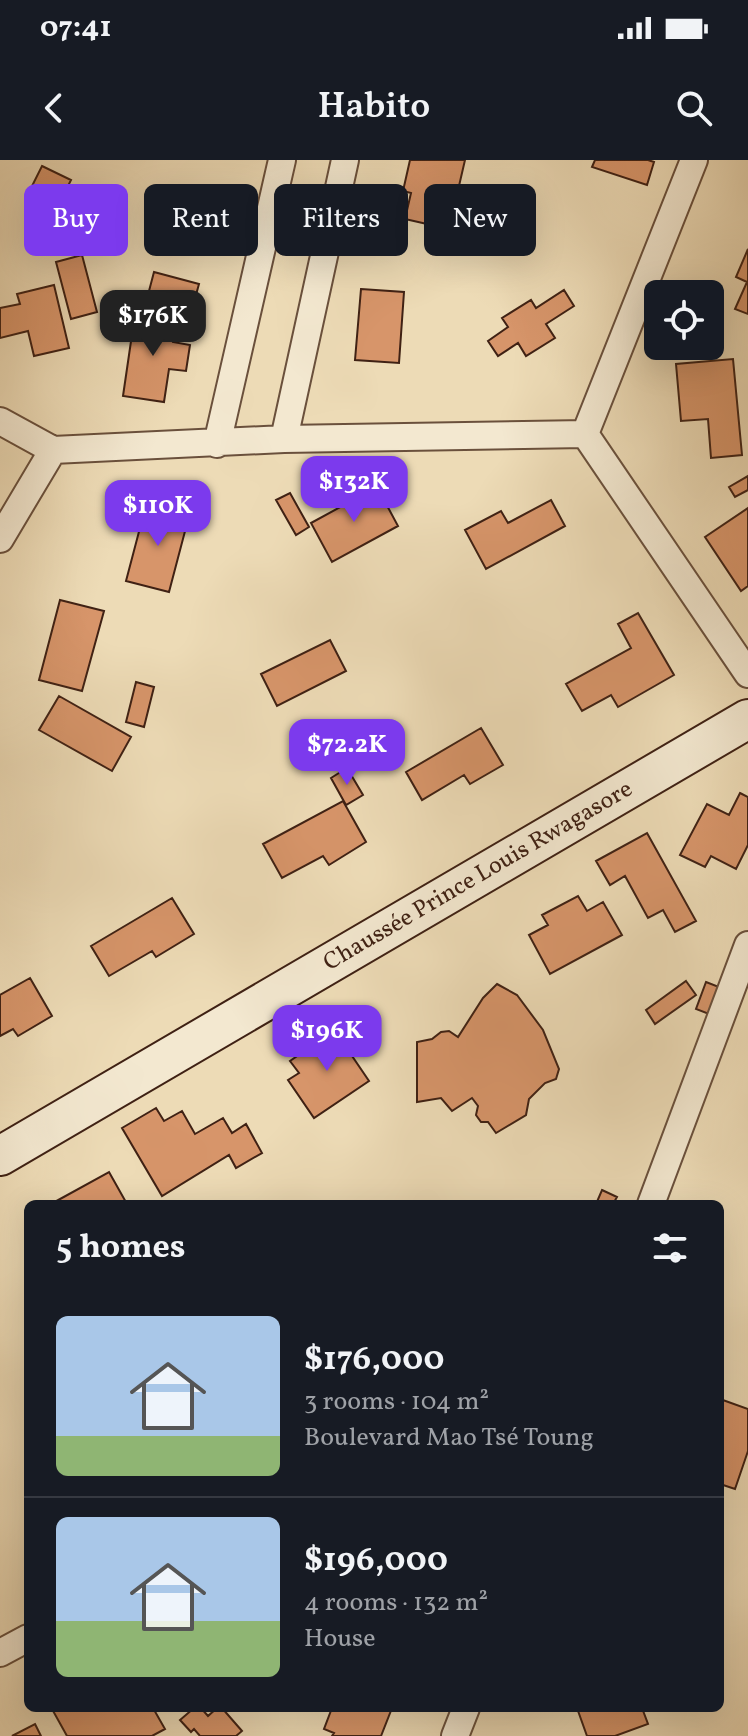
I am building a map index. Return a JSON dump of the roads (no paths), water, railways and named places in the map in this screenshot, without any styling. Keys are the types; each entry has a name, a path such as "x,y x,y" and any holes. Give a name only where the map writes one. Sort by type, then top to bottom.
{"street":[{"path":"217,444 282,160"},
{"path":"284,439 345,160"},
{"path":"585,434 694,160"},
{"path":"0,421 53,450 284,439 585,434"},
{"path":"585,434 748,674"},
{"path":"0,539 53,450"},
{"name":"Chaussée Prince Louis Rwagasore","path":"0,1156 748,719"},
{"path":"652,1200 748,945"},
{"path":"0,1653 24,1640"},
{"path":"455,1736 464,1712"}]}
